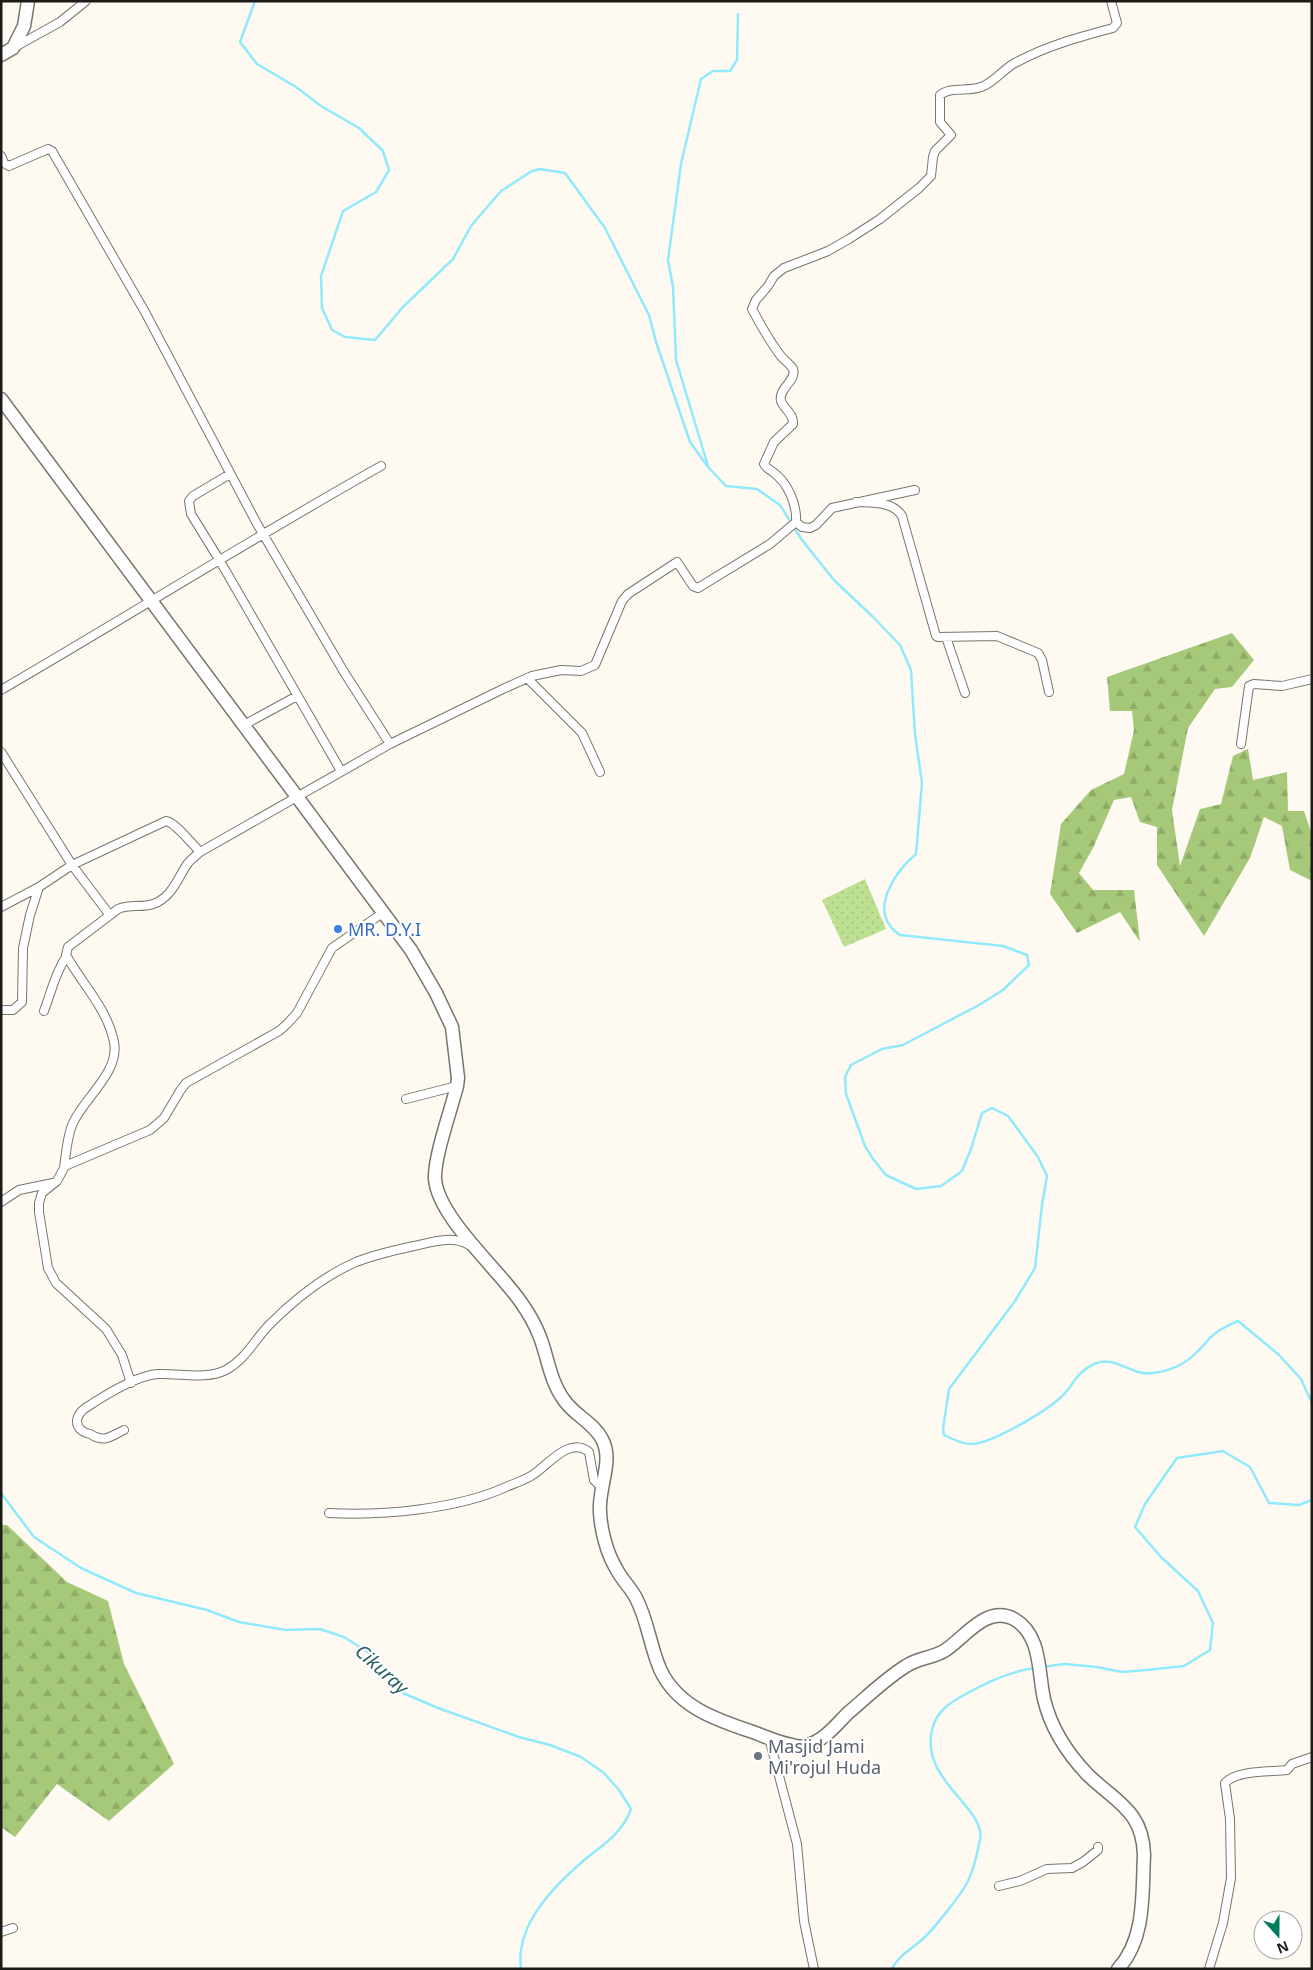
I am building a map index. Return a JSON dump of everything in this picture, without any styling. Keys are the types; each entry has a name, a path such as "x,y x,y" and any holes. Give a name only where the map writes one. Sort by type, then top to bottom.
{"main road":[{"path":"1,55 13,48 24,26 28,1"},
{"path":"1,399 242,726 384,912 411,950 436,993 452,1027 457,1086 437,1161 435,1182 447,1211 520,1300 531,1317 539,1335 554,1384 561,1397 570,1408 599,1434 604,1442 608,1460 601,1487 600,1510 604,1537 616,1570 635,1595 645,1616 661,1671 672,1688 685,1702 716,1719 796,1747 807,1746 817,1741 900,1670 916,1660 943,1652 982,1621 1000,1616 1014,1620 1028,1632 1036,1650 1043,1695 1051,1722 1067,1751 1093,1779 1128,1809 1136,1820 1140,1833 1144,1855 1138,1931 1130,1952 1118,1969"}],"street":[{"path":"13,48 60,22 86,1"},
{"path":"64,1168 73,1121 110,1069 114,1052 112,1036 96,1000 66,957 65,953 68,947 109,914 124,906 154,904 161,900 176,884 188,862 200,852 390,744 527,678 561,670 581,671 595,665 622,601 628,594 677,562 693,586 698,588 783,535 795,523 796,512 792,496 774,472 764,464 774,442 792,424 792,416 781,401 781,395 793,377 793,369 779,354 760,325 752,309 756,300 774,276 784,268 828,251 849,239 880,219 929,178 935,151 950,136 940,122 940,95 948,91 982,87 1009,66 1033,53 1068,40 1113,28 1117,23 1111,1"},
{"path":"1,156 4,163 9,166 48,149 52,151 145,312 230,474 264,534 344,672 390,744"},
{"path":"1,690 381,466"},
{"path":"230,474 193,496 189,501 190,514 220,561 341,771"},
{"path":"795,523 810,528 832,508 915,490"},
{"path":"856,502 886,505 898,510 902,516 935,634 938,637 997,636 1038,653 1042,660 1049,692"},
{"path":"946,637 966,692"},
{"path":"527,678 582,733 600,772"},
{"path":"1241,744 1249,686 1254,684 1282,686 1312,680"},
{"path":"242,726 297,696"},
{"path":"1,752 72,865 109,914"},
{"path":"1,906 39,887 72,865 166,821 176,826 200,852"},
{"path":"1,1010 13,1010 22,1002 23,948 30,915 39,887"},
{"path":"131,1383 122,1355 106,1329 56,1283 50,1274 39,1203 42,1193 55,1183 64,1168 70,1163 150,1130 164,1118 186,1083 279,1031 297,1013 332,948 384,912"},
{"path":"44,1012 58,969 66,957"},
{"path":"406,1099 457,1086"},
{"path":"1,1202 19,1190 55,1183"},
{"path":"124,1430 106,1439 99,1440 81,1430 78,1427 77,1419 85,1409 123,1385 157,1374 210,1374 225,1370 246,1353 268,1326 287,1307 311,1288 356,1262 394,1250 455,1239 477,1249"},
{"path":"329,1513 354,1514 409,1510 471,1498 496,1491 534,1475 552,1458 571,1448 584,1447 589,1452 594,1480 601,1487"},
{"path":"770,1738 797,1844 804,1921 814,1969"},
{"path":"1209,1969 1223,1923 1232,1878 1230,1819 1225,1783 1230,1778 1242,1774 1287,1770 1292,1764 1312,1757"},
{"path":"999,1886 1020,1881 1047,1868 1072,1868 1098,1850 1098,1846"},
{"path":"1,1932 13,1928"}],"green space":[{"path":"1232,633 1254,660 1232,687 1215,689 1188,728 1172,810 1180,866 1200,809 1221,804 1233,756 1248,749 1253,780 1287,772 1288,811 1304,811 1312,835 1312,881 1290,870 1282,826 1264,817 1250,858 1204,936 1157,865 1157,827 1140,822 1131,797 1114,800 1093,848 1079,873 1093,890 1134,890 1140,942 1120,912 1077,933 1050,894 1061,824 1091,790 1124,774 1134,730 1132,711 1110,711 1107,677"},
{"path":"865,879 886,929 844,947 822,900"},
{"path":"1,1525 7,1525 67,1582 108,1601 124,1664 174,1764 109,1821 57,1784 15,1837 1,1827"}],"waterway":[{"path":"255,1 240,42 257,64 296,87 321,106 359,128 383,151 389,170 376,192 343,211 321,276 322,308 332,330 345,337 375,340 403,307 453,259 471,226 501,191 532,171 540,169 565,173 605,228 649,315 656,342 690,442 708,467 726,486 757,489 780,505 802,540 834,580 900,645 911,670 915,734 922,783 916,854 895,878 890,888 884,908 886,918 892,928 900,935 1003,946 1027,955 1029,965 1003,990 979,1005 903,1045 882,1049 851,1065 845,1077 846,1094 865,1146 873,1159 886,1175 916,1189 941,1186 962,1171 982,1113 992,1108 1008,1116 1038,1157 1047,1176 1035,1268 1015,1301 949,1389 943,1429 944,1435 966,1444 982,1442 1005,1433 1053,1404 1082,1372 1094,1364 1109,1362 1145,1373 1166,1370 1178,1366 1189,1359 1224,1327 1238,1321 1279,1355 1301,1379 1312,1403"},
{"path":"708,466 676,360 673,287 668,260 681,164 701,79 713,71 730,71 737,60 738,14"},
{"path":"1043,1667 1064,1664 1097,1667 1122,1672 1146,1670 1184,1666 1210,1650 1213,1623 1198,1591 1161,1557 1135,1527 1145,1504 1177,1458 1223,1451 1250,1467 1269,1503 1299,1505 1312,1500"},
{"name":"Cikuray","path":"1,1493 34,1537 81,1568 136,1593 207,1610 239,1622 286,1630 320,1629 344,1637 369,1653 384,1668 403,1693 438,1708 581,1757 604,1773 619,1790 631,1809 617,1832 571,1872 538,1909 524,1938 521,1953 521,1969"},
{"path":"892,1969 902,1956 921,1941 964,1889 973,1867 980,1840 979,1828 974,1816 944,1779 935,1764 931,1748 934,1724 940,1713 958,1698 989,1682 1035,1668"}],"place":[{"name":"MR. D.Y.I","path":"338,929"},
{"name":"Masjid Jami Mi'rojul Huda","path":"758,1756"}]}
